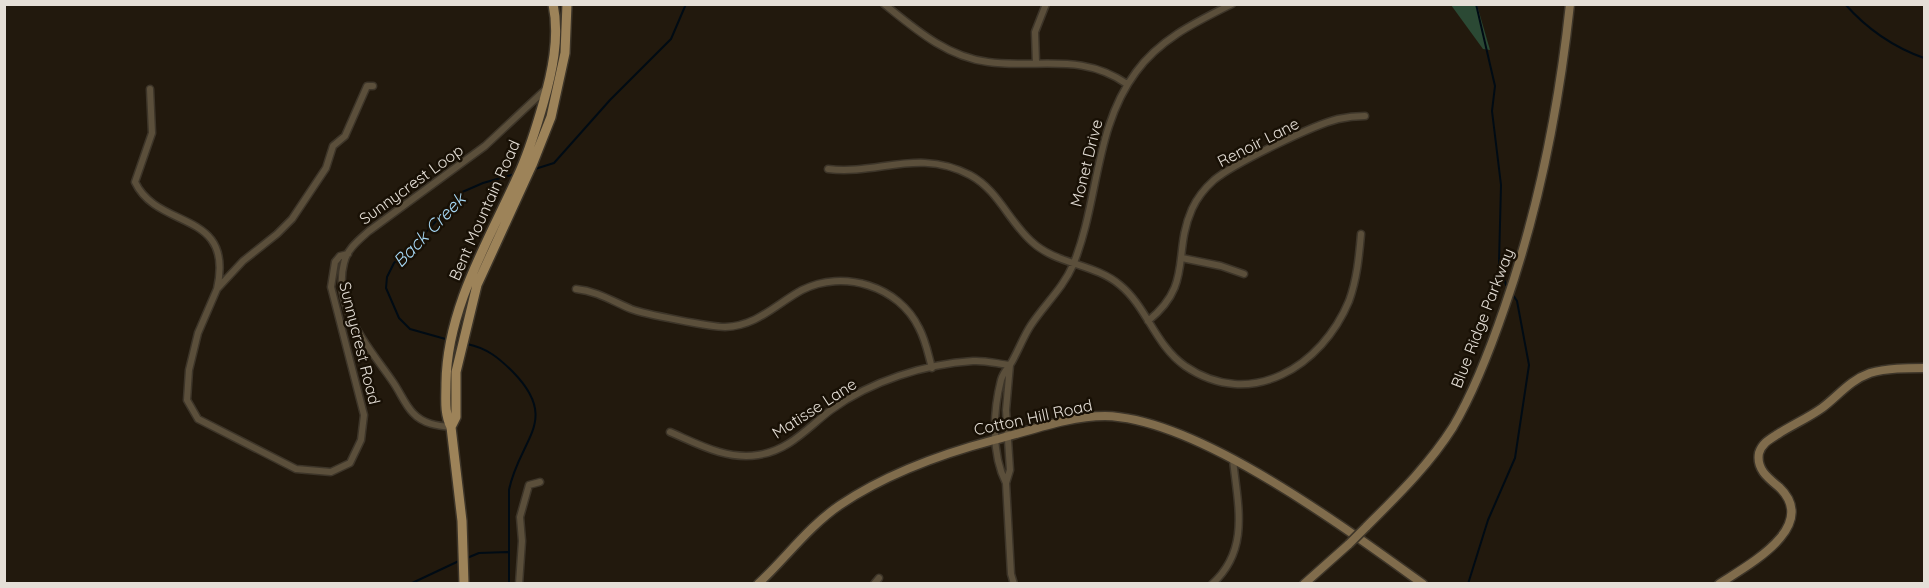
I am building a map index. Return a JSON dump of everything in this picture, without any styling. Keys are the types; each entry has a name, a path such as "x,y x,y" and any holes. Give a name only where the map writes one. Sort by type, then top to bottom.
{"main road":[{"name":"Bent Mountain Road","path":"464,584 462,521 446,368 454,325 465,290 523,165 548,86 554,59 553,4"},
{"name":"Bent Mountain Road","path":"451,411 456,372 477,285 532,165 551,117 565,53 567,4"}],"street":[{"path":"884,4 928,39 957,53 987,62 1092,66 1127,84"},
{"path":"1036,63 1035,32 1046,4"},
{"name":"Monet Drive","path":"1006,483 1000,471 996,440 998,394 1004,371 1010,365 1032,324 1054,296 1073,264 1108,126 1127,84 1148,58 1165,42 1190,25 1232,4"},
{"name":"Blue Ridge Parkway","path":"1304,584 1366,527 1417,475 1439,447 1462,411 1487,355 1519,266 1534,211 1557,103 1570,4"},
{"name":"Sunnycrest Road","path":"217,289 255,250 277,234 292,219 326,168 333,146 345,136 367,86 373,86"},
{"name":"Sunnycrest Loop","path":"348,254 369,231 504,131 548,86"},
{"name":"Sunnycrest Road","path":"150,89 152,133 135,182 150,202 200,227 213,239 219,262 217,289 192,353 187,400 192,412 207,425 279,462 306,471 331,472 344,467 355,455 364,420 362,401 330,287 335,262 340,256 348,254"},
{"name":"Renoir Lane","path":"1148,321 1161,310 1174,292 1186,228 1193,208 1215,180 1232,169 1326,123 1365,116"},
{"path":"828,169 855,170 915,161 958,170 983,184 995,195 1033,243 1073,264 1100,273 1120,285 1174,357 1211,379 1237,383 1260,382 1275,378 1310,358 1322,345 1342,315 1354,284 1360,234"},
{"path":"348,254 343,272 344,296 358,331 413,414 433,424 451,427"},
{"path":"1182,258 1221,266 1244,274"},
{"path":"576,289 598,293 640,312 723,327 761,317 814,285 837,281 862,284 886,293 906,309 919,328 932,368"},
{"name":"Matisse Lane","path":"670,432 729,454 744,456 770,452 796,440 830,411 861,392 932,368 974,361 1010,365"},
{"name":"Monet Drive","path":"1010,365 1006,410 1010,470 1006,483 1011,574 1014,584"},
{"path":"1719,584 1769,550 1782,536 1790,519 1787,498 1764,474 1759,464 1759,455 1766,442 1823,407 1858,378 1878,371 1924,368"},
{"name":"Cotton Hill Road","path":"758,584 816,525 840,505 940,455 1077,419 1117,417 1164,429 1233,460 1299,499 1418,582"},
{"path":"1212,584 1230,564 1237,547 1238,511 1233,460"},
{"path":"519,584 522,541 520,513 529,485 540,482"},
{"path":"873,584 879,578"}],"green space":[{"path":"1451,5 1477,5 1490,50 1483,49"}],"waterway":[{"name":"Back Creek","path":"535,169 554,163 610,100 671,39 686,4"},
{"path":"1476,4 1495,86 1492,111 1501,185 1499,263 1506,285"},
{"path":"1845,4 1881,36 1924,58"},
{"name":"Back Creek","path":"449,340 410,329 399,318 386,288 387,277 394,263 430,228 460,193 483,183 515,174"},
{"path":"1468,584 1488,520 1515,458 1529,365 1517,301 1513,295"},
{"name":"Back Creek","path":"467,344 487,351 503,362 527,389 534,404 533,430 514,472 509,490 509,584"},
{"path":"467,558 479,553 508,552"},
{"path":"410,584 461,560"}]}
